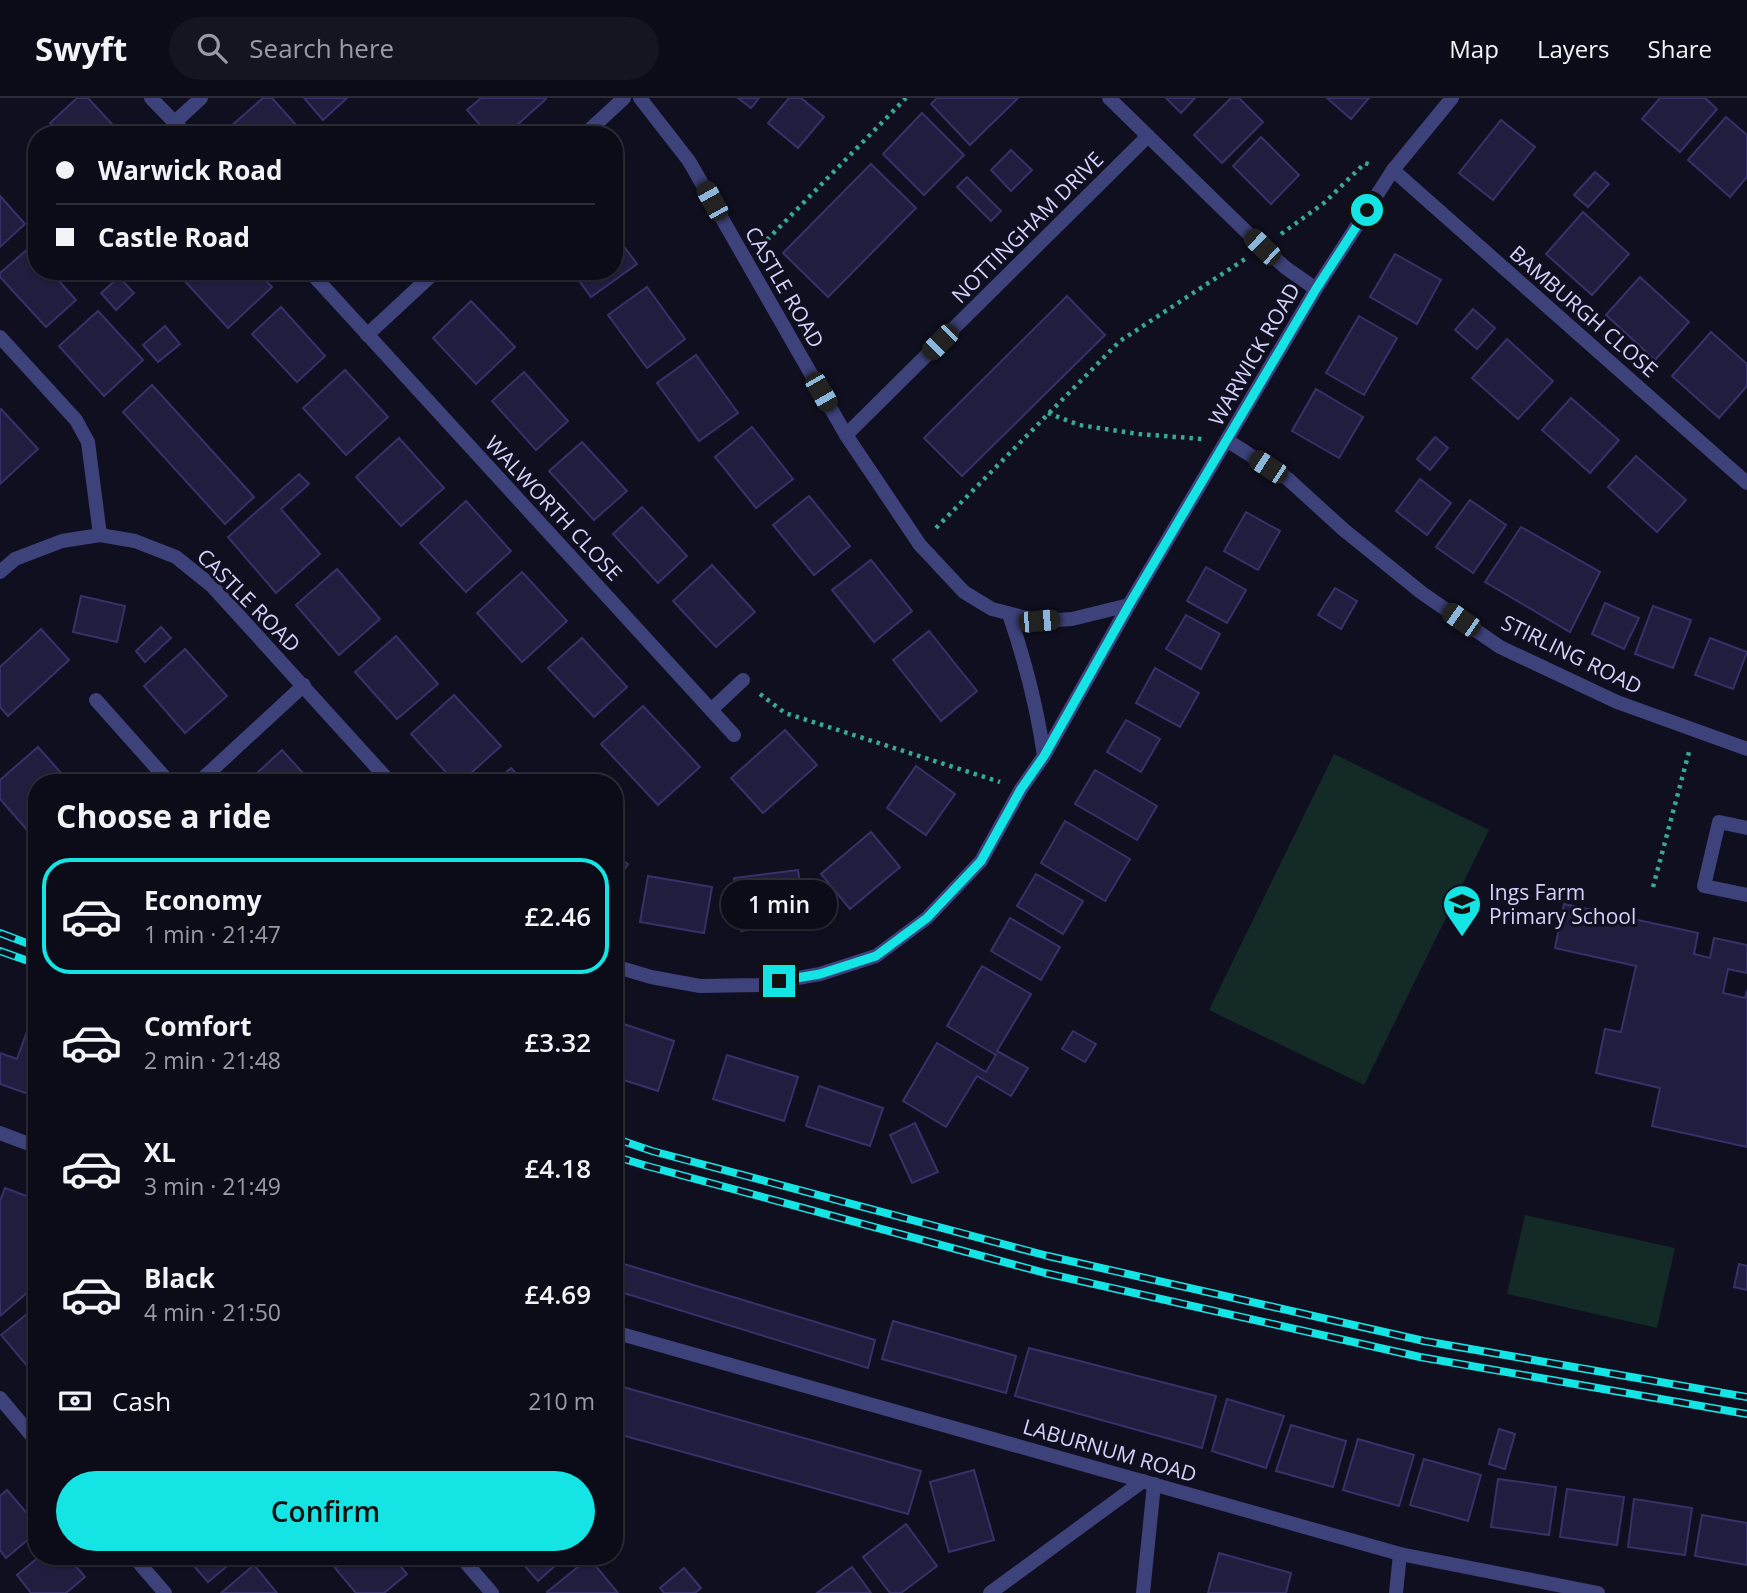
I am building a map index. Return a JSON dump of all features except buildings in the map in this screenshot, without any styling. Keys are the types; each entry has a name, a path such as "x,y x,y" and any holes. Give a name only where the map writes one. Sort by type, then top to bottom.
{"street":[{"path":"151,98 178,126"},
{"path":"174,122 201,98"},
{"path":"594,126 624,98"},
{"name":"CASTLE ROAD","path":"640,98 689,161 846,435 920,545 964,592 992,609 1039,621 1072,619 1129,605"},
{"path":"1109,98 1262,247 1316,289"},
{"name":"WARWICK ROAD","path":"1129,605 1316,289 1393,170 1452,98"},
{"name":"NOTTINGHAM DRIVE","path":"846,435 1148,136"},
{"name":"BAMBURGH CLOSE","path":"1393,170 1747,482"},
{"name":"WALWORTH CLOSE","path":"318,280 734,735"},
{"path":"367,335 426,280"},
{"path":"0,337 76,420 88,442 100,536"},
{"name":"STIRLING ROAD","path":"1228,441 1287,479 1343,530 1422,593 1500,647 1617,702 1747,749"},
{"name":"CASTLE ROAD","path":"0,572 15,559 62,541 100,536 135,541 176,557 212,586 383,774"},
{"path":"623,969 699,986 759,985 820,974 876,956 927,918 981,861 1129,605"},
{"path":"1009,614 1027,667 1038,713 1044,756"},
{"path":"711,710 743,680"},
{"path":"208,774 304,685"},
{"path":"96,700 162,774"},
{"path":"1747,828 1719,822 1704,886 1747,895"},
{"path":"0,1133 28,1144"},
{"name":"LABURNUM ROAD","path":"623,1335 1399,1554 1598,1593"},
{"path":"0,1398 28,1431"},
{"path":"990,1593 1148,1483"},
{"path":"1143,1593 1148,1483"},
{"path":"1396,1593 1399,1554"},
{"path":"141,1565 164,1593"},
{"path":"468,1565 492,1593"}],"path":[{"path":"746,261 906,98"},
{"path":"920,545 1048,412 1121,341 1324,203 1364,163 1393,170"},
{"path":"1048,412 1079,425 1139,434 1228,441"},
{"path":"743,680 785,713 1021,789"},
{"path":"1653,887 1694,731"}],"green space":[{"path":"1334,754 1489,830 1364,1085 1209,1010"},
{"path":"1525,1215 1675,1248 1657,1328 1507,1294"}],"railway":[{"path":"0,933 28,944"},
{"path":"0,951 28,961"},
{"path":"623,1141 1048,1256 1424,1341 1747,1397"},
{"path":"623,1159 1045,1273 1420,1357 1747,1414"}],"place":[{"name":"Ings Farm Primary School","path":"1462,938"}],"route":[{"path":"779,981 820,974 876,956 927,918 981,861 1316,289 1367,210"}]}
